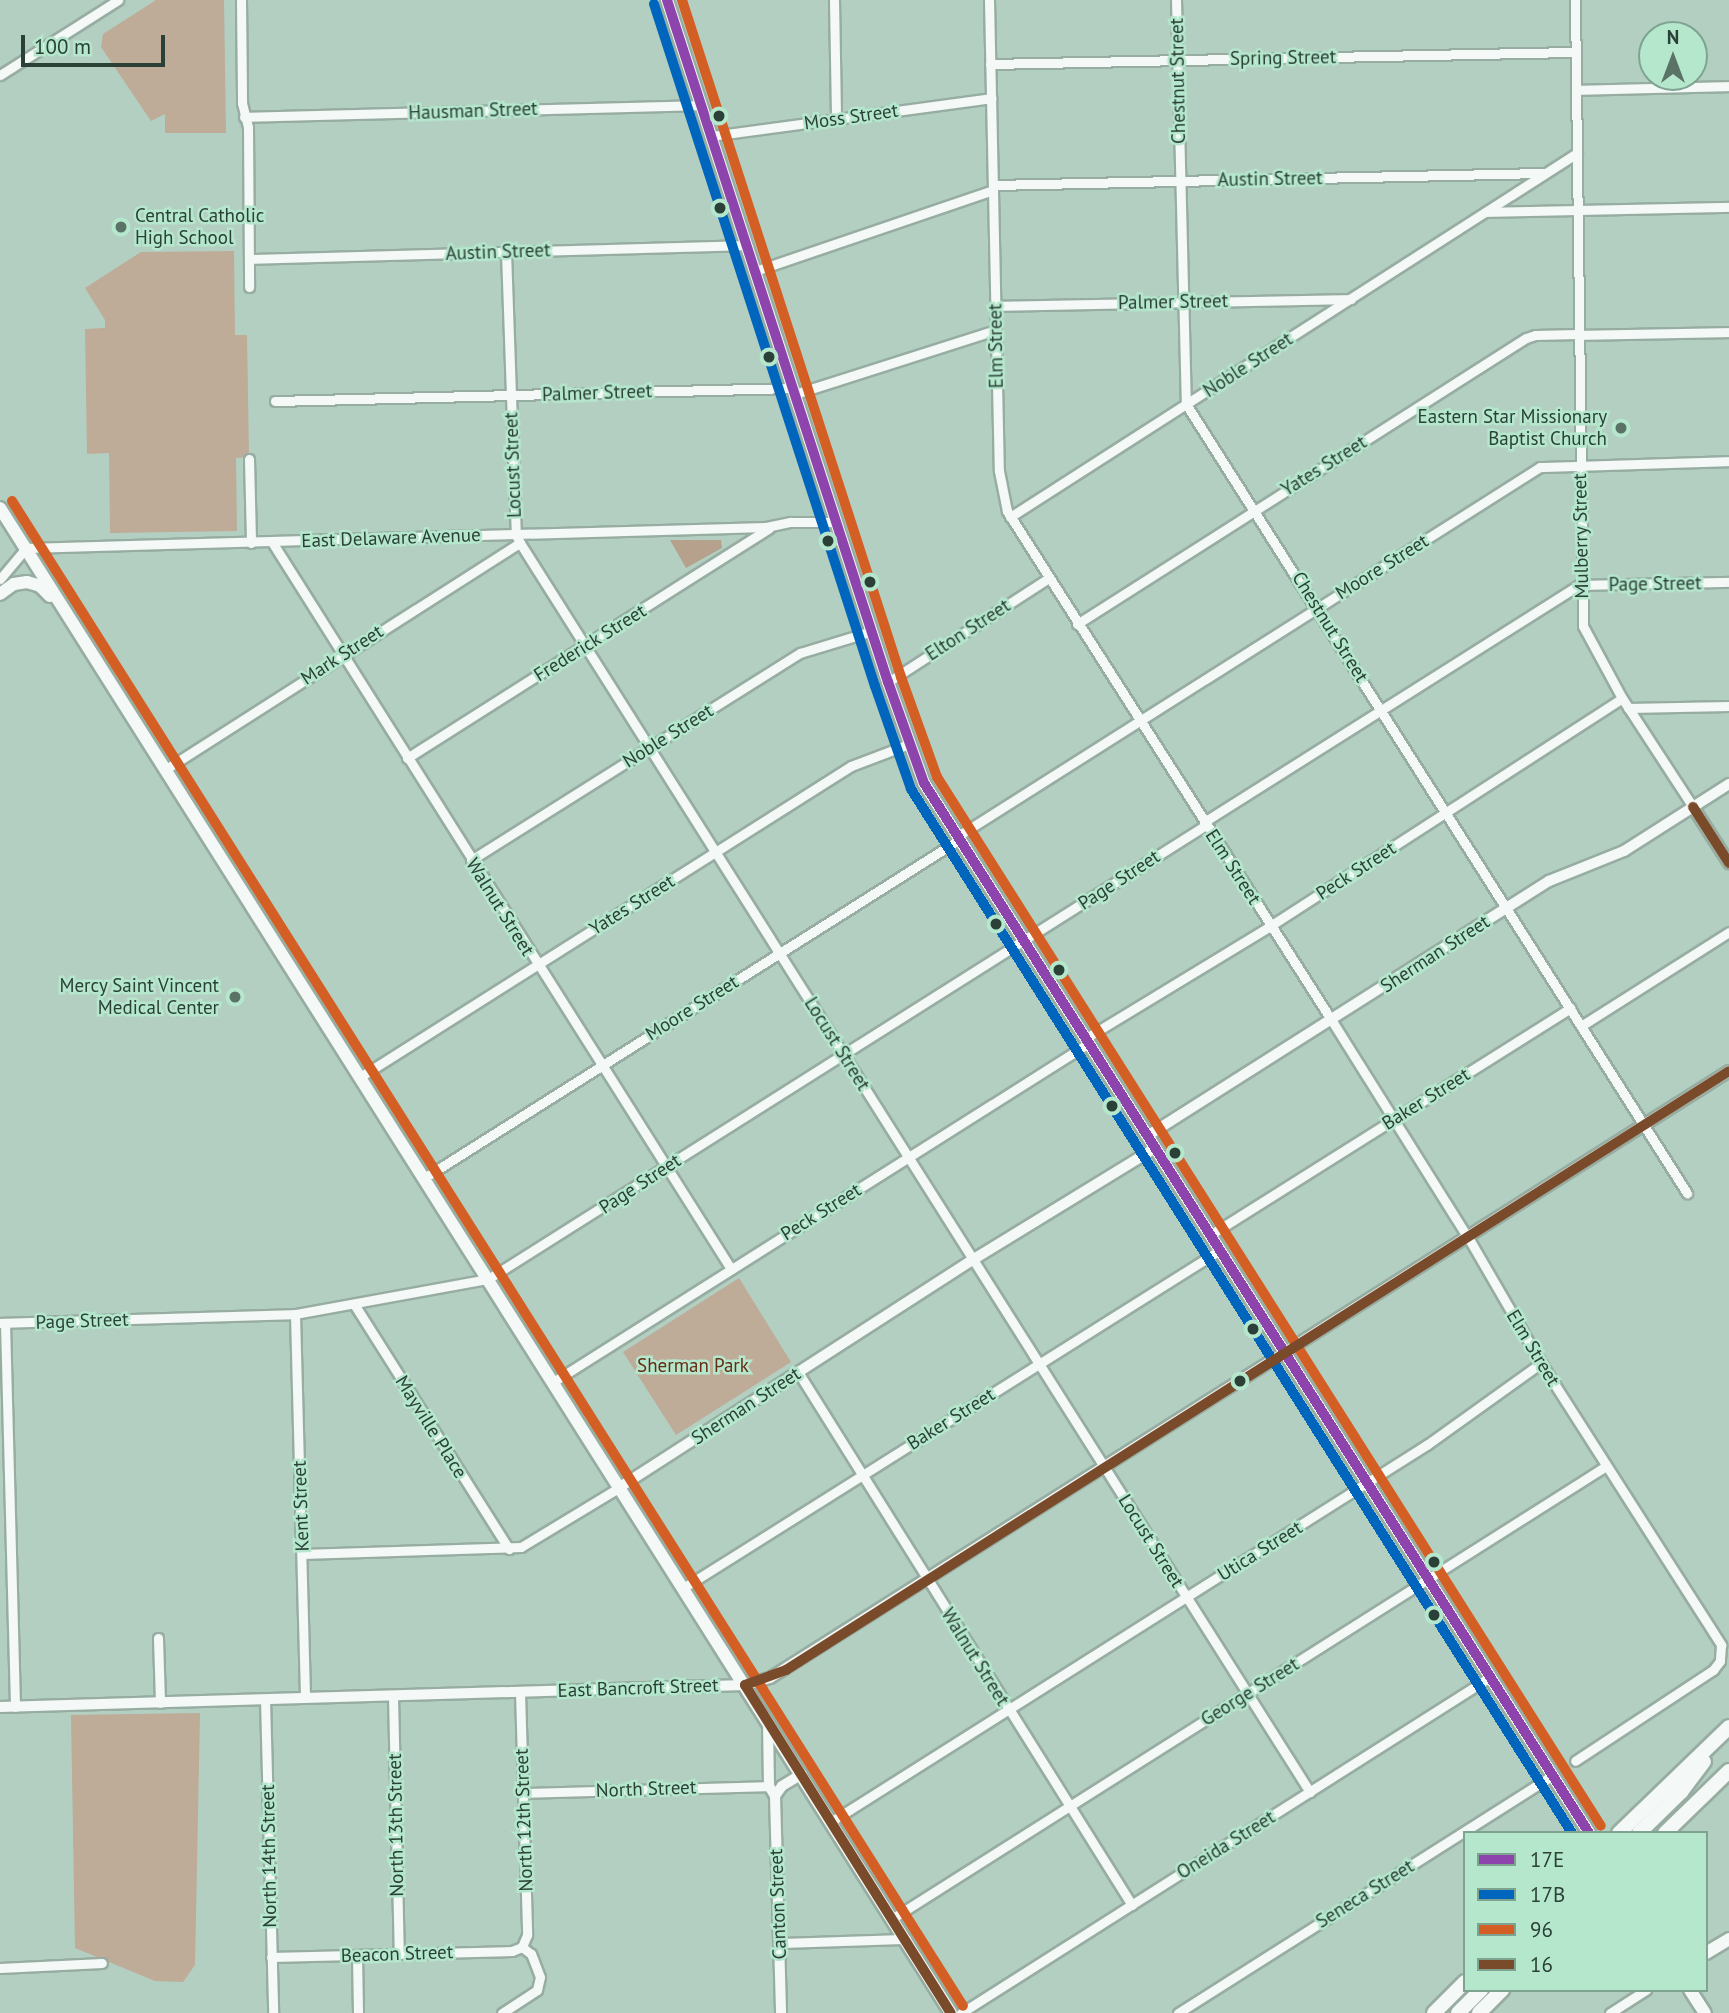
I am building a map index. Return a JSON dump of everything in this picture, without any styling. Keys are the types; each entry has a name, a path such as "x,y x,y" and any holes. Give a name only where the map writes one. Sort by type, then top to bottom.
{"main road":[{"path":"667,0 888,682 924,783 1588,1831"},
{"path":"0,508 951,2013"},
{"path":"0,594 15,584 36,584 68,615"},
{"path":"1621,1831 1729,1727"},
{"path":"1641,1831 1729,1736"},
{"path":"1667,1831 1729,1771"},
{"path":"1708,1952 1729,1939"},
{"path":"1434,2013 1463,1984"},
{"path":"1458,2013 1479,1992"},
{"path":"1479,2013 1500,1992"},
{"path":"1691,1992 1705,2013"}],"street":[{"path":"0,75 118,0"},
{"path":"241,0 244,117 248,127 249,287"},
{"path":"834,0 836,119"},
{"name":"Elm Street","path":"989,0 999,471 1003,500 1010,517 1332,1021 1469,1239 1541,1363 1721,1645 1720,1661 1713,1670 1575,1761"},
{"name":"Chestnut Street","path":"1176,0 1186,404 1318,608 1687,1194"},
{"name":"Mulberry Street","path":"1574,0 1581,584 1586,635 1628,708 1729,863"},
{"name":"Spring Street","path":"990,64 1575,51"},
{"path":"1576,90 1729,86"},
{"name":"Moss Street","path":"711,136 991,98"},
{"name":"Hausman Street","path":"244,117 701,105"},
{"name":"Noble Street","path":"1010,517 1577,153"},
{"name":"Austin Street","path":"755,271 993,187 1546,173"},
{"path":"1485,212 1729,207"},
{"name":"Austin Street","path":"249,259 746,245"},
{"name":"Locust Street","path":"506,252 518,539 1310,1792"},
{"name":"Palmer Street","path":"995,306 1351,299"},
{"name":"Palmer Street","path":"275,401 794,391 996,330"},
{"name":"Yates Street","path":"1077,624 1526,338 1535,335 1729,332"},
{"path":"249,459 251,543"},
{"name":"Moore Street","path":"424,1178 1540,467 1729,461"},
{"name":"East Delaware Avenue","path":"26,548 518,539 772,526 790,522 837,522"},
{"name":"Frederick Street","path":"407,758 772,526"},
{"name":"Mark Street","path":"166,769 518,539"},
{"name":"Walnut Street","path":"272,542 537,966 731,1269"},
{"path":"0,579 26,548"},
{"name":"Elton Street","path":"888,682 1049,578"},
{"name":"Page Street","path":"3,1323 295,1314 488,1279 1024,941 1581,584 1729,582"},
{"name":"Noble Street","path":"471,860 806,649 872,631"},
{"name":"Peck Street","path":"554,1382 1270,926 1622,698"},
{"path":"1628,708 1729,706"},
{"name":"Yates Street","path":"360,1077 850,765 909,744"},
{"name":"Sherman Street","path":"1147,1136 1332,1021 1506,908 1556,878 1624,851 1729,784"},
{"path":"1581,1026 1729,932"},
{"name":"Baker Street","path":"1210,1235 1570,1008"},
{"name":"East Bancroft Street","path":"0,1707 745,1685 770,1678 1469,1239 1729,1071"},
{"name":"Sherman Street","path":"302,1553 521,1547 620,1487 974,1259 1155,1148"},
{"name":"Baker Street","path":"683,1588 1220,1250"},
{"name":"Mayville Place","path":"354,1304 509,1549"},
{"name":"Kent Street","path":"295,1314 305,1698"},
{"path":"3,1323 15,1707"},
{"name":"Utica Street","path":"832,1821 1429,1444 1541,1363"},
{"name":"Walnut Street","path":"798,1373 860,1476 1132,1905"},
{"name":"George Street","path":"893,1918 1606,1466"},
{"path":"158,1638 160,1703"},
{"name":"Oneida Street","path":"961,2013 1490,1677"},
{"name":"North 12th Street","path":"520,1692 527,1935 522,1947"},
{"name":"North 13th Street","path":"393,1696 399,1954"},
{"name":"North 14th Street","path":"265,1699 273,2013"},
{"name":"Canton Street","path":"768,1723 781,2013"},
{"path":"772,1791 802,1774"},
{"name":"Seneca Street","path":"1465,1831 1553,1775"},
{"name":"North Street","path":"523,1793 772,1791"},
{"name":"Seneca Street","path":"1178,2013 1463,1832"},
{"path":"779,1943 906,1939"},
{"path":"502,2013 537,1990 540,1977 531,1954 522,1947"},
{"name":"Beacon Street","path":"271,1957 512,1951 522,1947"},
{"path":"357,1955 358,2013"},
{"path":"0,1968 102,1963"},
{"path":"1610,2013 1643,1992"}],"green space":[{"path":"156,0 224,0 226,133 165,133 165,114 151,121 101,47 103,34"},
{"path":"234,251 235,335 247,335 249,457 236,458 237,531 110,533 109,453 87,454 85,329 105,328 105,320 85,288 141,252"},
{"name":"Sherman Park","path":"739,1278 791,1362 676,1435 623,1352"},
{"path":"200,1713 195,1965 183,1982 155,1981 75,1948 71,1715"}],"shaded area":[{"path":"670,540 721,540 722,548 686,568"}],"transit line":[{"name":"17E","path":"667,0 888,682 924,783 1588,1831"},
{"name":"96","path":"682,0 901,677 937,777 1601,1826"},
{"name":"17B","path":"654,4 875,686 911,789 1571,1831"},
{"name":"96","path":"12,501 963,2006"},
{"name":"16","path":"1693,807 1729,863"},
{"name":"16","path":"745,1685 786,1670 1729,1071"},
{"name":"16","path":"745,1685 951,2013"}],"place":[{"name":"Central Catholic High School","path":"121,227"},
{"name":"Eastern Star Missionary Baptist Church","path":"1621,428"},
{"name":"Mercy Saint Vincent Medical Center","path":"235,997"}]}
